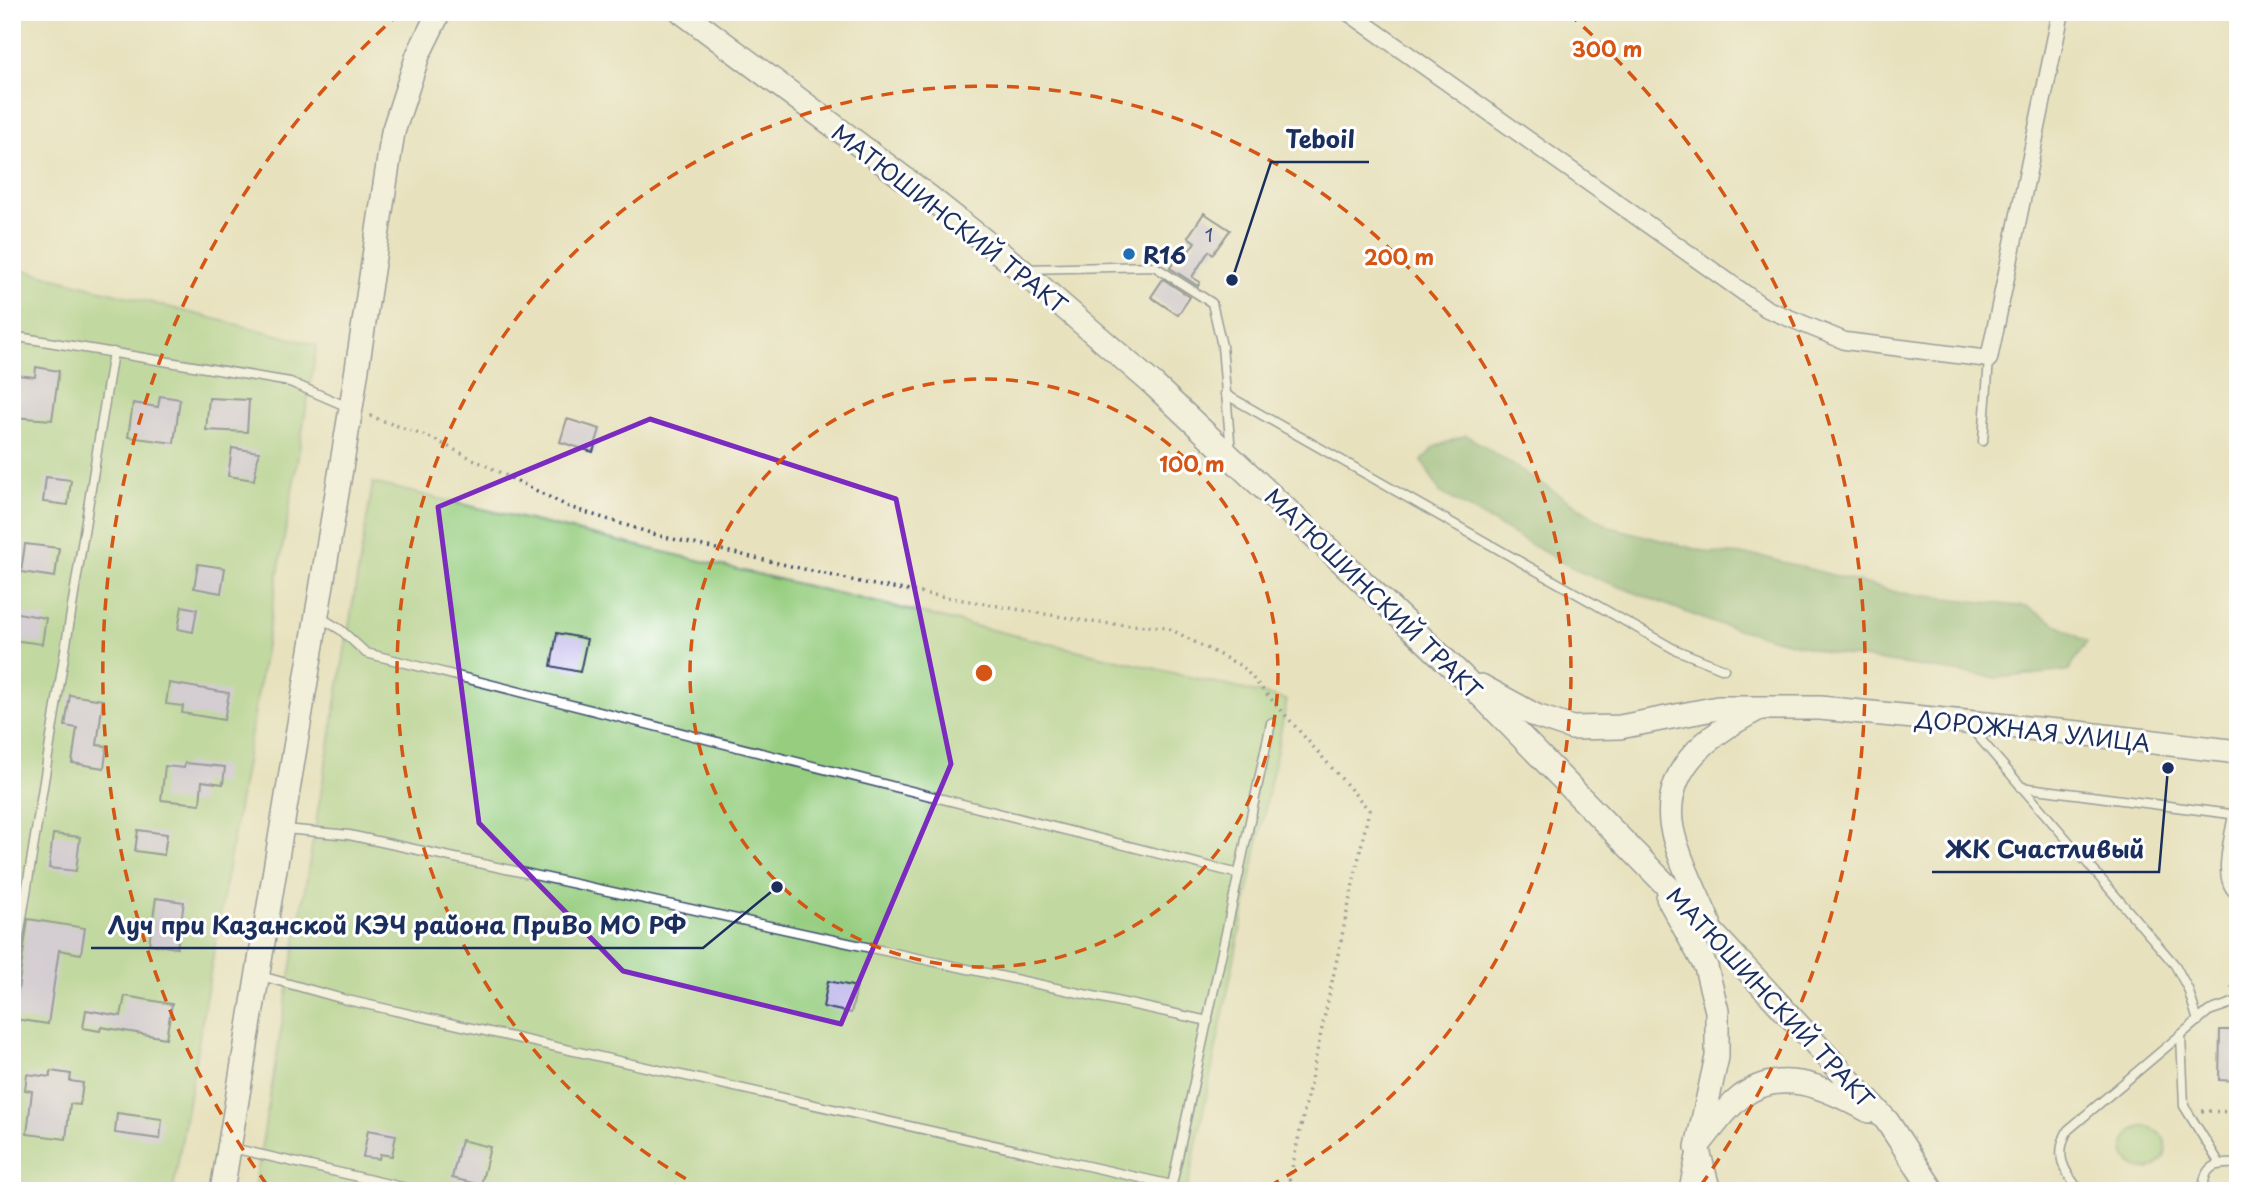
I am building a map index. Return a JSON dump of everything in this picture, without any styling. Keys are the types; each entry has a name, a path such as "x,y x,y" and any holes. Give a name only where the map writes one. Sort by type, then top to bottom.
{"street":[{"path":"222,1191 351,408 393,132 418,55 439,12"},
{"name":"МАТЮШИНСКИЙ ТРАКТ","path":"682,12 929,197 1020,269 1154,385 1232,458 1462,676 1713,933 1887,1121 1933,1191"},
{"path":"1348,12 1767,309 1845,341 1989,359 2060,12"},
{"name":"ДОРОЖНАЯ УЛИЦА","path":"1462,676 1536,716 1573,728 1620,727 1718,708 1820,708 2079,733 2238,752"},
{"path":"1713,933 1677,845 1671,822 1673,794 1681,770 1700,746 1725,726 1758,709"},
{"path":"1655,874 1706,967 1717,1012 1717,1056 1687,1191"},
{"path":"1697,1147 1736,1101 1757,1088 1779,1082 1805,1082 1829,1088 1887,1121"},
{"path":"1697,1147 1709,1191"}],"lane":[{"path":"1020,269 1154,266 1212,303 1222,346 1232,458"},
{"path":"12,336 290,382 351,408"},
{"path":"12,980 113,352"},
{"path":"1983,441 1989,359"},
{"path":"1225,394 1674,649 1724,670"},
{"path":"317,615 341,630 366,653 1239,874"},
{"path":"258,975 347,1000 1172,1185 1271,723"},
{"path":"1967,723 2175,965 2188,989 2198,1021"},
{"path":"2021,787 2235,815 2225,876 2230,891 2238,896"},
{"path":"282,828 349,835 1208,1021"},
{"path":"2080,1191 2061,1163 2062,1142 2068,1130 2209,1011 2234,1001"},
{"path":"2181,1035 2186,1111 2220,1164"},
{"path":"230,1148 419,1191"},
{"path":"2203,1191 2206,1171 2220,1164 2238,1164"}],"path":[{"path":"351,408 431,438 569,507 660,536 869,584 1098,624 1166,627 1243,667 1369,810 1287,1191"},
{"path":"2234,1001 2238,945"},
{"path":"2186,1111 2238,1112"}],"highlighted area":[{"path":"650,419 896,499 951,764 841,1024 623,971 479,823 438,507"}],"green space":[{"path":"12,267 317,345 173,1191 12,1191"},
{"path":"1466,435 1610,527 1711,553 1760,556 1900,593 2027,607 2087,642 2068,671 1996,678 1830,653 1714,623 1576,570 1440,492 1422,461 1434,447"},
{"path":"373,483 1287,700 1187,1191 254,1191"},
{"path":"2145,1127 2160,1133 2166,1148 2160,1163 2145,1169 2130,1163 2124,1148 2130,1133"}],"building":[{"path":"1204,213 1230,230 1213,254 1209,251 1192,277 1200,282 1198,286 1170,268 1174,262 1181,263 1195,242 1188,237"},
{"path":"1163,279 1190,297 1178,315 1151,297"},
{"path":"36,367 59,371 52,420 12,417 17,375 35,377"},
{"path":"160,396 180,399 174,443 128,437 133,403 158,407"},
{"path":"209,398 249,400 247,432 206,430"},
{"path":"567,419 600,429 593,452 560,442"},
{"path":"232,448 259,452 254,480 228,476"},
{"path":"46,477 71,480 68,505 43,502"},
{"path":"25,544 59,548 55,577 21,572"},
{"path":"198,564 225,568 221,593 194,588"},
{"path":"182,606 197,609 193,632 178,629"},
{"path":"12,612 46,618 42,644 12,640"},
{"path":"557,633 587,639 580,672 551,666"},
{"path":"169,683 229,693 224,720 182,713 183,706 166,704"},
{"path":"70,695 103,700 97,745 107,746 104,768 72,763 77,728 65,726"},
{"path":"185,763 225,767 223,784 202,781 200,804 161,800 165,766 184,768"},
{"path":"138,830 167,834 164,855 135,851"},
{"path":"53,834 80,837 76,871 49,868"},
{"path":"156,898 184,902 177,948 149,944"},
{"path":"28,919 85,928 81,954 59,950 48,1024 14,1019"},
{"path":"828,981 857,987 851,1013 823,1007"},
{"path":"125,996 172,1004 166,1038 101,1027 100,1031 83,1028 86,1010 121,1016"},
{"path":"2220,1030 2238,1030 2238,1081 2219,1080"},
{"path":"51,1071 71,1074 70,1081 83,1083 80,1105 70,1104 66,1139 27,1134 32,1091 25,1090 27,1074 50,1077"},
{"path":"117,1113 162,1119 160,1139 115,1133"},
{"path":"368,1130 396,1135 392,1156 380,1154 379,1159 363,1157"},
{"path":"461,1140 490,1147 481,1185 452,1178"}],"place":[{"name":"R16","path":"1129,254"},
{"name":"Teboil","path":"1232,280"},
{"name":"ЖК Счастливый","path":"2168,768"},
{"name":"Луч при Казанской КЭЧ района ПриВо МО РФ","path":"777,887"}]}
